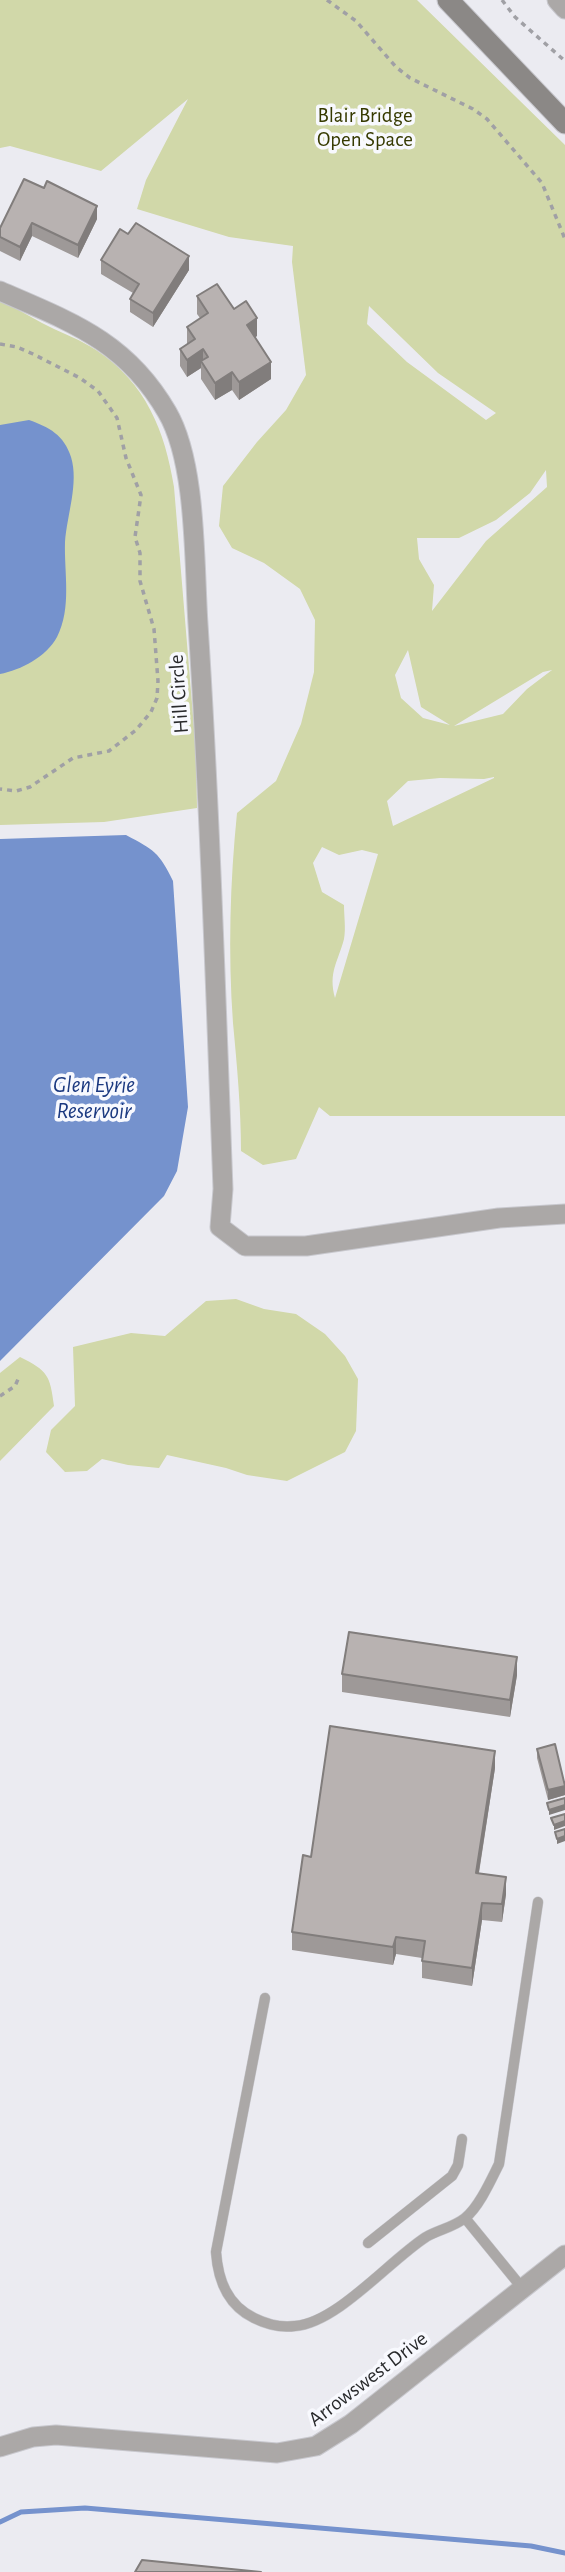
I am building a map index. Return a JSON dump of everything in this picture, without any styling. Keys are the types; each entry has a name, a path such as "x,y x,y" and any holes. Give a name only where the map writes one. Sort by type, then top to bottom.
{"main road":[{"path":"447,0 565,123"}],"street":[{"path":"557,0 565,9"},
{"name":"Hill Circle","path":"0,291 83,328 122,354 139,372 169,414 186,463 207,768 223,1189 220,1227 245,1246 306,1246 499,1218 565,1214"},
{"name":"Arrowswest Drive","path":"0,2446 24,2439 56,2435 276,2453 316,2446 351,2424 565,2255"}],"lane":[{"path":"265,1998 216,2252 218,2276 229,2298 245,2313 268,2324 295,2326 313,2322 331,2312 426,2237 465,2218 487,2188 499,2164 538,1902"},
{"path":"368,2243 452,2176 458,2165 462,2139"},
{"path":"465,2218 523,2289"}],"path":[{"path":"327,0 356,21 396,67 410,78 473,109 487,120 542,183 565,239"},
{"path":"502,0 515,17 565,61"},
{"path":"0,344 17,347 80,378 98,391 117,418 126,458 141,495 135,537 140,554 141,581 154,629 158,681 157,698 151,712 136,730 108,751 73,758 30,788 16,791 0,789"},
{"path":"0,1396 15,1386 19,1377"}],"green space":[{"name":"Blair Bridge Open Space","path":"0,0 417,0 565,145 565,1116 330,1116 319,1107 296,1159 263,1165 241,1151 230,944 237,813 276,781 301,724 314,672 315,620 300,589 264,563 232,548 219,526 223,486 286,410 306,375 292,262 293,246 229,237 137,209 146,180 188,99 101,171 10,146 0,148","holes":["369,306 438,373 496,413 486,420 407,362 367,324","546,470 547,487 486,541 432,611 434,585 419,559 417,538 459,538 496,520 530,493","408,650 421,707 450,725 423,718 401,698 395,675","552,670 527,689 503,714 454,726 543,672","494,777 393,826 387,801 408,781","322,847 339,855 362,850 378,854 335,998 333,974 344,939 344,905 322,892 313,863"]},
{"path":"0,301 84,343 113,363 140,393 159,428 174,487 196,752 197,808 104,822 0,825"},
{"path":"236,1299 264,1309 296,1314 325,1334 345,1356 358,1379 356,1431 345,1452 287,1481 247,1475 167,1455 159,1468 102,1459 87,1471 65,1472 46,1452 51,1430 75,1406 73,1347 131,1333 165,1336 206,1301"},
{"path":"20,1357 37,1366 46,1375 54,1406 0,1461 0,1373"}],"water":[{"path":"29,420 60,437 71,457 74,477 65,542 66,602 62,626 46,651 24,666 0,674 0,425"},
{"name":"Glen Eyrie Reservoir","path":"126,835 155,853 173,881 188,1107 177,1171 164,1196 0,1361 0,839"}],"building":[{"path":"24,179 44,188 47,181 97,206 78,245 32,223 20,247 0,237 0,228"},
{"path":"136,223 189,256 153,313 130,299 139,284 101,260 120,229 128,234"},
{"path":"217,284 234,309 246,301 257,318 247,325 271,362 239,382 232,372 215,383 201,361 208,357 203,349 187,360 180,349 195,339 187,327 208,313 197,296"},
{"path":"349,1632 517,1657 510,1700 342,1674"},
{"path":"330,1726 495,1751 476,1873 506,1877 502,1904 482,1903 472,1968 422,1961 425,1941 396,1937 393,1947 292,1932 303,1855 311,1857"},
{"path":"555,1744 565,1786 548,1790 537,1749"},
{"path":"565,1798 565,1805 549,1810 547,1803"},
{"path":"565,1814 565,1821 554,1825 551,1818"},
{"path":"565,1829 565,1836 557,1839 555,1832"},
{"path":"142,2560 261,2572 135,2572"}],"waterway":[{"path":"0,2522 21,2512 85,2508 531,2546 565,2553"}]}
